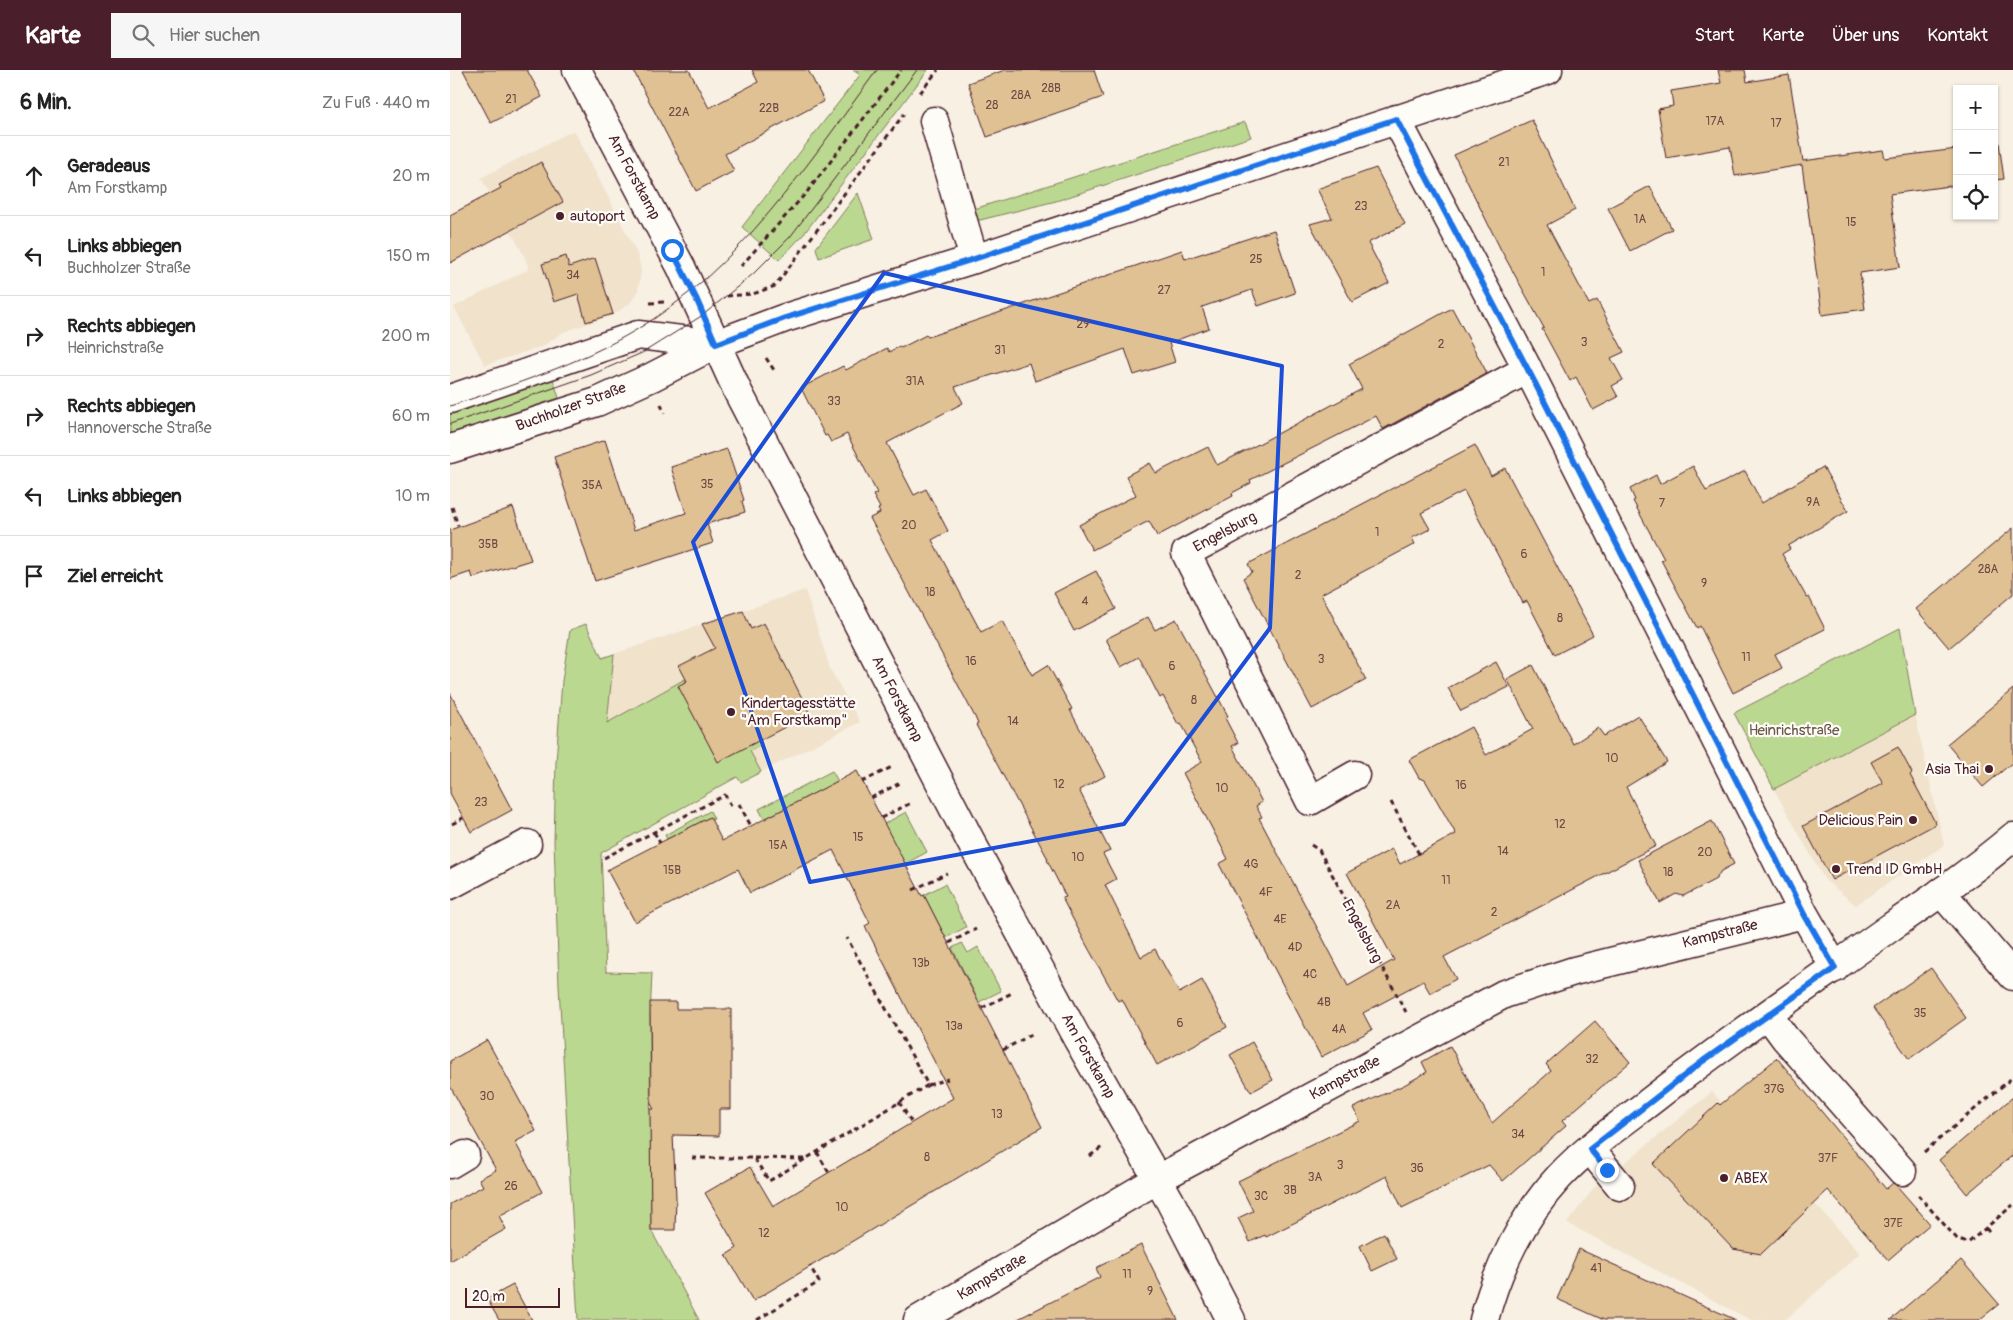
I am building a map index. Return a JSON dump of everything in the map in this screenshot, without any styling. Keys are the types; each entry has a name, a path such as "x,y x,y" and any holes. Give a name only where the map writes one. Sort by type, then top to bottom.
{"street":[{"name":"Am Forstkamp","path":"577,70 681,267 738,392 966,831 1077,1038 1170,1201 1231,1320"},
{"name":"Buchholzer Straße","path":"450,449 597,402 652,377 716,344 785,318 974,259 1548,70"},
{"path":"1396,119 1528,369 1804,914 1835,968"},
{"path":"934,121 974,259"},
{"name":"Buchholzer Straße","path":"450,399 638,335 716,344"},
{"name":"Engelsburg","path":"1355,775 1310,801 1186,553 1528,369"},
{"path":"1484,1320 1501,1270 1514,1242 1537,1205 1559,1177 1590,1149 1703,1061 1942,892 2013,837"},
{"path":"450,885 527,844"},
{"path":"1942,892 2013,976"},
{"name":"Kampstraße","path":"918,1320 1158,1179 1504,994 1559,975 1804,914"},
{"path":"1768,1015 1785,1038 1902,1171"},
{"path":"1590,1149 1620,1186"}],"path":[{"path":"741,266 807,192 901,70"},
{"path":"918,96 938,70"},
{"path":"775,286 906,111"},
{"path":"452,507 458,526"},
{"path":"862,782 892,767"},
{"path":"871,798 900,783"},
{"path":"604,858 725,795 732,808"},
{"path":"1390,802 1419,854"},
{"path":"881,818 911,803"},
{"path":"739,804 751,826"},
{"path":"452,824 463,818"},
{"path":"654,832 660,843"},
{"name":"Engelsburg","path":"1311,845 1319,850 1410,1019"},
{"path":"913,890 947,873"},
{"path":"949,943 976,929"},
{"path":"847,938 928,1084"},
{"path":"982,1008 1012,992"},
{"path":"1003,1050 1034,1034"},
{"path":"2013,1077 1902,1171 1910,1186 1958,1240 1968,1243 2013,1205"},
{"path":"754,1158 768,1181 928,1084 948,1079"},
{"path":"899,1102 912,1123"},
{"path":"1090,1156 1102,1147"},
{"path":"817,1152 829,1173"},
{"path":"692,1158 806,1159"},
{"path":"1986,1228 1991,1235"},
{"path":"757,1320 820,1282 810,1266"}],"highlighted area":[{"path":"884,273 1282,366 1270,628 1124,824 810,882 693,542"}],"shaded area":[{"name":"autoport","path":"574,130 638,256 641,271 638,290 630,303 613,315 563,332 543,346 485,365 454,307 529,269 524,255 481,178"},
{"name":"Kindertagesstätte \"Am Forstkamp\"","path":"805,590 830,669 860,722 741,782 737,777 602,778 614,654"},
{"path":"1915,715 1944,845 1856,905 1825,880 1774,789"},
{"path":"1712,1092 1860,1253 1785,1320 1751,1320 1567,1223 1594,1188"}],"green space":[{"path":"853,70 928,70 803,235 779,260 742,227 860,75"},
{"path":"1245,122 1251,137 1056,201 972,222 968,211"},
{"path":"858,193 874,239 819,258 816,248"},
{"path":"553,379 559,398 450,435 450,414"},
{"path":"586,624 602,658 614,654 607,723 685,679 726,757 759,740 762,745 750,751 761,772 741,782 737,777 601,853 606,972 652,973 650,1017 651,1230 699,1320 578,1320 559,986 554,841 556,762 562,681 570,630"},
{"name":"Heinrichstraße","path":"1900,628 1915,715 1774,789 1734,713"},
{"path":"832,771 838,781 764,819 759,809"},
{"path":"710,811 714,819 712,820 710,817 667,839 665,835"},
{"path":"906,812 927,852 905,864 884,824"},
{"path":"945,884 966,927 946,938 924,895"},
{"path":"962,943 968,953 978,947 1001,991 979,1002 952,948"}],"building":[{"path":"463,70 527,70 542,97 491,123"},
{"path":"633,70 689,70 709,108 758,82 752,70 808,70 824,101 725,154 734,171 696,191"},
{"path":"1005,70 1094,70 1103,97 987,137 968,83"},
{"path":"1718,70 1745,70 1747,82 1789,75 1803,161 1883,150 1885,158 1953,150 1953,186 1890,194 1900,267 1860,273 1865,309 1822,315 1802,165 1735,176 1730,147 1666,158 1658,109 1673,106 1671,91 1721,83"},
{"path":"1532,120 1575,210 1547,225 1589,304 1597,300 1624,352 1611,358 1623,380 1612,386 1618,397 1593,410 1576,377 1570,381 1542,329 1544,328 1501,250 1454,155"},
{"path":"1998,143 2004,179 1998,180 1998,175"},
{"path":"541,162 563,202 450,263 450,215 501,188 499,185"},
{"path":"1376,168 1405,224 1368,243 1389,283 1352,302 1310,224 1332,218 1317,189"},
{"path":"1650,186 1672,229 1630,251 1608,208"},
{"path":"1274,230 1295,293 1258,306 1252,290 1202,307 1209,328 1169,343 1175,362 1134,375 1125,349 1035,381 1029,363 955,387 963,403 887,443 914,495 926,489 948,531 932,540 981,632 1002,621 1032,675 1048,665 1072,709 1070,710 1105,776 1079,790 1110,851 1103,854 1116,879 1105,885 1141,957 1155,949 1179,993 1202,980 1227,1027 1157,1065 1122,999 1118,1001 1086,944 1062,898 1066,897 1048,859 976,725 978,724 975,717 870,518 880,513 878,509 880,508 873,495 877,493 847,434 831,442 827,435 825,436 801,388 843,366 846,370 887,348 889,352 926,335 928,337 1182,250 1185,259"},
{"path":"566,256 569,267 595,258 613,314 586,322 578,294 554,302 542,264"},
{"path":"1452,308 1487,373 1383,429 1376,416 1250,480 1251,483 1232,493 1233,496 1157,536 1149,521 1092,550 1079,525 1136,495 1126,476 1150,463 1156,473 1208,447 1217,465 1249,449 1362,389 1349,364"},
{"path":"605,440 634,530 686,513 671,467 727,449 744,500 742,501 745,512 707,524 713,543 595,581 554,457"},
{"path":"1475,445 1491,476 1505,468 1593,635 1555,655 1527,601 1523,603 1464,491 1421,513 1430,529 1412,538 1415,544 1321,594 1366,680 1312,709 1243,578 1252,572 1248,564"},
{"path":"1693,466 1706,491 1745,471 1762,503 1823,467 1848,511 1788,546 1790,549 1782,554 1807,598 1809,597 1825,629 1775,654 1782,668 1733,693 1700,626 1697,628 1661,560 1664,559 1633,501 1635,500 1630,489 1656,475 1660,484"},
{"path":"513,507 531,560 473,578 471,572 450,579 450,530"},
{"path":"2013,528 2013,594 1949,648 1916,609"},
{"path":"1096,571 1116,609 1074,631 1054,593"},
{"path":"743,611 751,629 764,623 810,714 718,762 678,686 687,681 679,666 715,648 702,624"},
{"path":"1148,617 1155,630 1176,619 1228,716 1225,718 1238,743 1232,746 1262,802 1256,806 1262,817 1259,818 1348,986 1394,960 1347,873 1392,849 1400,864 1456,834 1425,780 1419,778 1409,760 1471,727 1486,755 1533,729 1507,679 1533,665 1573,744 1598,728 1604,736 1638,715 1667,762 1626,787 1656,846 1444,957 1456,979 1430,993 1423,981 1363,1013 1372,1030 1321,1057 1219,864 1228,859 1183,773 1202,762 1181,723 1178,724 1163,696 1160,698 1139,657 1121,667 1106,639"},
{"path":"1496,662 1509,687 1461,711 1448,688"},
{"path":"2013,689 2013,762 1983,787 1947,744"},
{"path":"450,693 512,810 471,832 450,793"},
{"path":"1898,747 1912,773 1910,775 1936,824 1832,880 1803,826 1883,783 1871,762"},
{"path":"857,771 922,896 924,895 1042,1127 753,1301 726,1255 737,1248 705,1193 750,1167 773,1206 953,1098 865,926 870,923 833,850 750,893 738,869 635,922 607,870 710,817 722,841"},
{"path":"1712,821 1734,864 1721,871 1716,879 1683,896 1676,894 1660,903 1638,860"},
{"path":"1931,968 1966,1018 1909,1059 1873,1008"},
{"path":"650,1002 676,1002 676,1009 731,1009 731,1109 719,1109 719,1136 673,1135 676,1197 675,1230 651,1230 650,1109 654,1109 651,1104"},
{"path":"1595,1021 1630,1062 1562,1121 1566,1126 1503,1181 1489,1165 1402,1208 1387,1176 1266,1237 1265,1235 1250,1242 1238,1218 1253,1211 1238,1181 1360,1121 1353,1108 1404,1085 1427,1072 1422,1062 1450,1046 1492,1123 1551,1071 1546,1064"},
{"path":"487,1040 536,1131 515,1142 542,1192 499,1216 506,1229 450,1261 450,1204 483,1186 479,1179 496,1170 450,1086 450,1061"},
{"path":"1252,1042 1273,1080 1251,1092 1230,1055"},
{"path":"1777,1058 1886,1189 1893,1183 1897,1186 1930,1224 1888,1260 1828,1190 1761,1254 1733,1249 1653,1164 1718,1103 1720,1105"},
{"path":"2013,1097 2013,1155 1967,1194 1939,1160"},
{"path":"1384,1233 1397,1259 1372,1271 1360,1246"},
{"path":"1141,1245 1178,1320 1016,1320 1100,1277 1096,1268"},
{"path":"1579,1249 1736,1320 1604,1320 1557,1299"},
{"path":"1961,1260 1999,1304 1979,1320 1890,1320"},
{"path":"513,1285 532,1320 499,1320 487,1299"}],"tram line":[{"path":"450,406 545,373 592,353 636,330 673,305 707,277 769,213 877,70"},
{"path":"450,424 591,375 644,352 703,315 753,274 790,237 917,70"}],"place":[{"name":"autoport","path":"560,216"},
{"name":"Kindertagesstätte \"Am Forstkamp\"","path":"731,712"},
{"name":"Asia Thai","path":"1989,769"},
{"name":"Delicious Pain","path":"1913,820"},
{"name":"Trend ID GmbH","path":"1836,869"},
{"name":"ABEX","path":"1724,1178"}],"route":[{"path":"672,250 716,344 785,318 928,274 1396,119 1535,383 1804,914 1835,968 1703,1061 1590,1149 1607,1170"}]}
